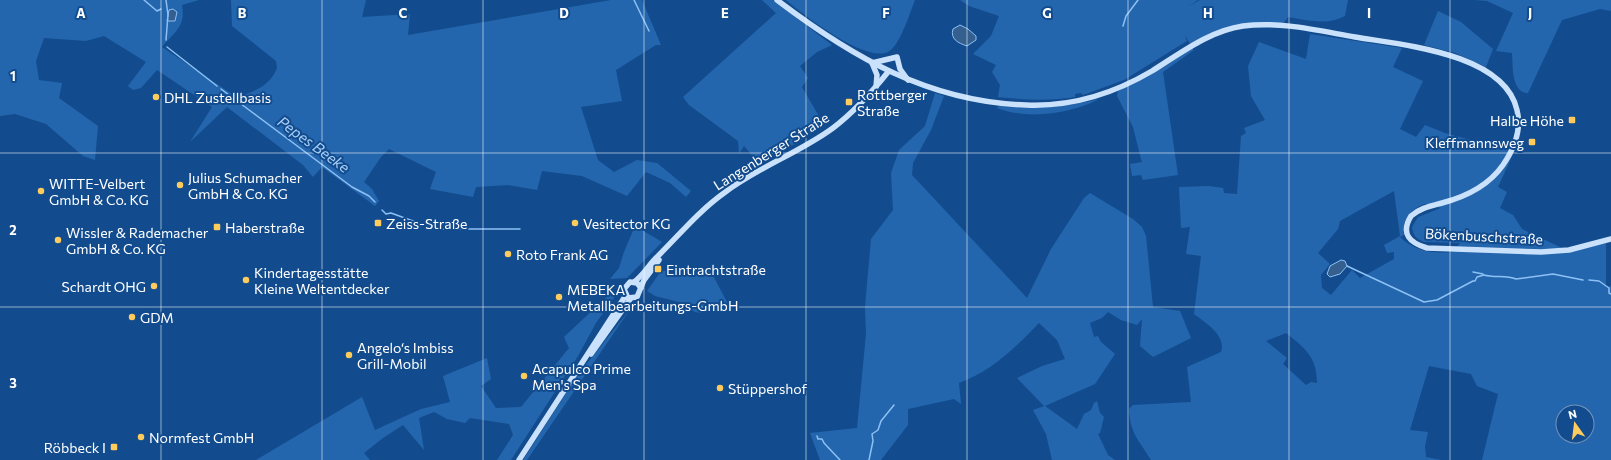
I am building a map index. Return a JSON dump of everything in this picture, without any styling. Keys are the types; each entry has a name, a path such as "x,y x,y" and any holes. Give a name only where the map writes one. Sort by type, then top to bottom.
{"main road":[{"path":"778,0 830,39 888,72"},
{"name":"Bökenbuschstraße","path":"888,72 944,91 994,102 1041,105 1072,102 1095,97 1135,80 1188,48 1217,33 1242,26 1285,26 1431,51 1469,63 1499,81 1508,90 1515,102 1518,116 1518,129 1515,142 1510,153 1493,177 1474,190 1444,202 1426,207 1410,216 1406,230 1410,240 1414,244 1427,248 1541,252 1569,250 1611,239"},
{"path":"872,63 897,57 900,69 908,80"},
{"path":"872,63 877,76 876,87"},
{"name":"Langenberger Straße","path":"634,282 640,278 693,219 725,192 757,171 796,151 832,128 846,117 876,87 888,72"},
{"name":"Langenberger Straße","path":"641,288 665,250"},
{"path":"572,378 631,298 640,295 641,288 634,282 625,286 624,289 626,295 631,298"},
{"path":"519,460 626,295"}],"shaded area":[{"path":"0,0 199,0 182,5 183,12 181,24 162,47 236,97 249,93 266,84 277,68 276,61 232,26 231,0 366,0 362,17 410,14 408,35 611,0 642,0 661,45 656,45 616,70 622,101 581,107 598,160 614,172 637,160 657,163 691,191 686,197 670,183 646,172 627,196 582,176 542,171 537,190 508,185 476,187 473,197 430,189 436,172 389,149 381,157 364,182 372,189 379,201 375,206 322,167 313,177 303,165 227,107 190,142 212,107 157,70 141,88 133,90 128,86 146,62 104,36 86,41 44,38 36,61 39,80 62,83 59,98 98,126 95,160 83,156 46,124 15,114 0,116"},
{"path":"762,0 773,0 832,45 817,52 800,66 808,78 802,87 824,125 795,144 757,161 744,146 739,154 738,141 689,105 683,97 776,13"},
{"path":"786,0 915,0 897,43 888,52 878,54 865,51 835,36"},
{"path":"960,0 1198,0 1189,6 1200,0 1348,0 1345,16 1331,21 1310,21 1288,17 1283,24 1256,24 1225,28 1190,44 1185,35 1187,41 1124,80 1083,95 1081,93 1075,94 1075,97 1037,100 998,97 1000,85 992,72 996,65 973,54 991,36 999,16 969,6"},
{"path":"1474,0 1611,0 1611,11 1600,9 1562,20 1528,93 1522,92 1516,84 1513,71 1512,53 1496,51 1513,13 1487,1"},
{"path":"173,9 177,12 175,21 167,21 169,10"},
{"path":"1438,11 1461,22 1493,49 1486,67 1455,53 1424,45"},
{"path":"960,25 968,29 976,36 976,40 967,46 958,42 954,38 952,32 953,29"},
{"path":"1310,34 1402,48 1393,67 1423,81 1400,129 1416,137 1425,125 1445,133 1514,152 1498,187 1507,192 1500,208 1513,215 1522,229 1562,248 1564,253 1606,243 1606,287 1611,286 1611,460 1482,460 1498,394 1477,386 1471,374 1429,366 1410,430 1428,432 1425,446 1426,457 1441,460 1151,460 1133,431 1129,409 1133,405 1191,402 1187,367 1221,352 1222,346 1221,340 1214,330 1194,314 1201,256 1186,254 1190,227 1181,228 1179,187 1209,186 1223,188 1224,193 1237,194 1241,136 1246,133 1244,128 1265,120 1251,96 1248,66 1259,42 1306,59","holes":["1394,191 1400,236 1384,245 1387,253 1394,252 1394,259 1360,278 1352,270 1331,295 1322,288 1321,275 1330,264 1318,253 1338,229 1340,221","1424,204 1441,208 1418,217 1412,227 1415,236 1424,242 1460,243 1453,252 1431,252 1411,246 1400,237 1404,235 1404,224 1408,216 1411,212","1286,333 1309,354 1315,366 1317,383 1311,382 1306,385 1283,364 1287,358 1266,341"]},
{"path":"1192,48 1194,50 1163,72 1178,175 1143,180 1141,175 1132,176 1130,164 1142,162 1133,127 1117,96 1118,91 1164,67"},
{"path":"935,93 944,96 931,130 913,163 912,175 1027,298 1051,249 1084,198 1090,193 1133,219 1142,227 1146,236 1153,307 1180,311 1191,338 1153,357 1140,346 1142,319 1137,325 1121,320 1108,312 1102,318 1090,323 1094,337 1098,336 1101,342 1115,354 1095,384 1045,406 1077,429 1084,414 1091,410 1094,403 1097,401 1100,413 1104,417 1100,433 1098,434 1108,455 1115,460 1052,460 1046,434 1033,410 1044,406 1017,378 1042,366 1065,359 1057,340 1039,323 1002,358 982,372 959,383 961,404 954,399 908,409 908,425 881,460 820,460 810,433 857,428 866,334 865,307 871,239 893,210 891,173 899,150 925,126"},
{"path":"1099,99 1062,112 1049,114 1022,114 997,108 999,106 1027,108 1051,107"},
{"path":"635,226 662,242 627,278 610,279 619,268"},
{"path":"1341,260 1345,261 1347,266 1340,274 1330,277 1327,274 1330,266"},
{"path":"709,268 728,304 701,313 695,312 679,302 655,296 647,291 661,271"},
{"path":"611,293 616,295 596,323 578,356 511,460 497,460 513,435 509,424 470,418 465,423 447,419 434,412 419,418 424,450 403,425 364,453 370,460 256,460 362,397 375,430 421,409 450,402 443,376 487,358 491,379 481,386 496,408 521,407 569,348 564,337"},
{"path":"631,308 527,460 523,460 577,376"}],"waterway":[{"name":"Pepes Beeke","path":"144,0 157,11 161,9"},
{"path":"166,0 168,15 166,40"},
{"path":"634,0 649,31"},
{"path":"1123,26 1126,16 1138,0"},
{"name":"Pepes Beeke","path":"167,47 217,86"},
{"name":"Pepes Beeke","path":"221,89 352,187 369,196 375,202"},
{"name":"Pepes Beeke","path":"382,210 386,214 391,213 435,229 520,229"},
{"path":"1347,266 1424,302 1437,300 1475,281 1477,277 1484,275 1516,279 1553,274 1583,280"},
{"path":"1473,272 1483,274"},
{"path":"1589,280 1599,281 1609,288 1609,293 1611,294"},
{"path":"869,460 873,441 872,434 878,430 881,421 894,405"},
{"path":"817,436 818,439 822,439 840,460"}],"place":[{"name":"DHL Zustellbasis","path":"156,97"},
{"name":"Rottberger Straße","path":"849,102"},
{"name":"Halbe Höhe","path":"1572,120"},
{"name":"Kleffmannsweg","path":"1532,142"},
{"name":"Julius Schumacher GmbH & Co. KG","path":"180,185"},
{"name":"WITTE-Velbert GmbH & Co. KG","path":"41,191"},
{"name":"Zeiss-Straße","path":"378,223"},
{"name":"Vesitector KG","path":"575,223"},
{"name":"Haberstraße","path":"217,227"},
{"name":"Wissler & Rademacher GmbH & Co. KG","path":"58,240"},
{"name":"Roto Frank AG","path":"508,254"},
{"name":"Eintrachtstraße","path":"658,269"},
{"name":"Kindertagesstätte Kleine Weltentdecker","path":"246,280"},
{"name":"Schardt OHG","path":"154,286"},
{"name":"MEBEKA Metallbearbeitungs-GmbH","path":"559,297"},
{"name":"GDM","path":"132,317"},
{"name":"Angelo‘s Imbiss Grill-Mobil","path":"349,355"},
{"name":"Acapulco Prime Men's Spa","path":"524,376"},
{"name":"Stüppershof","path":"720,388"},
{"name":"Normfest GmbH","path":"141,437"},
{"name":"Röbbeck I","path":"114,447"}]}
